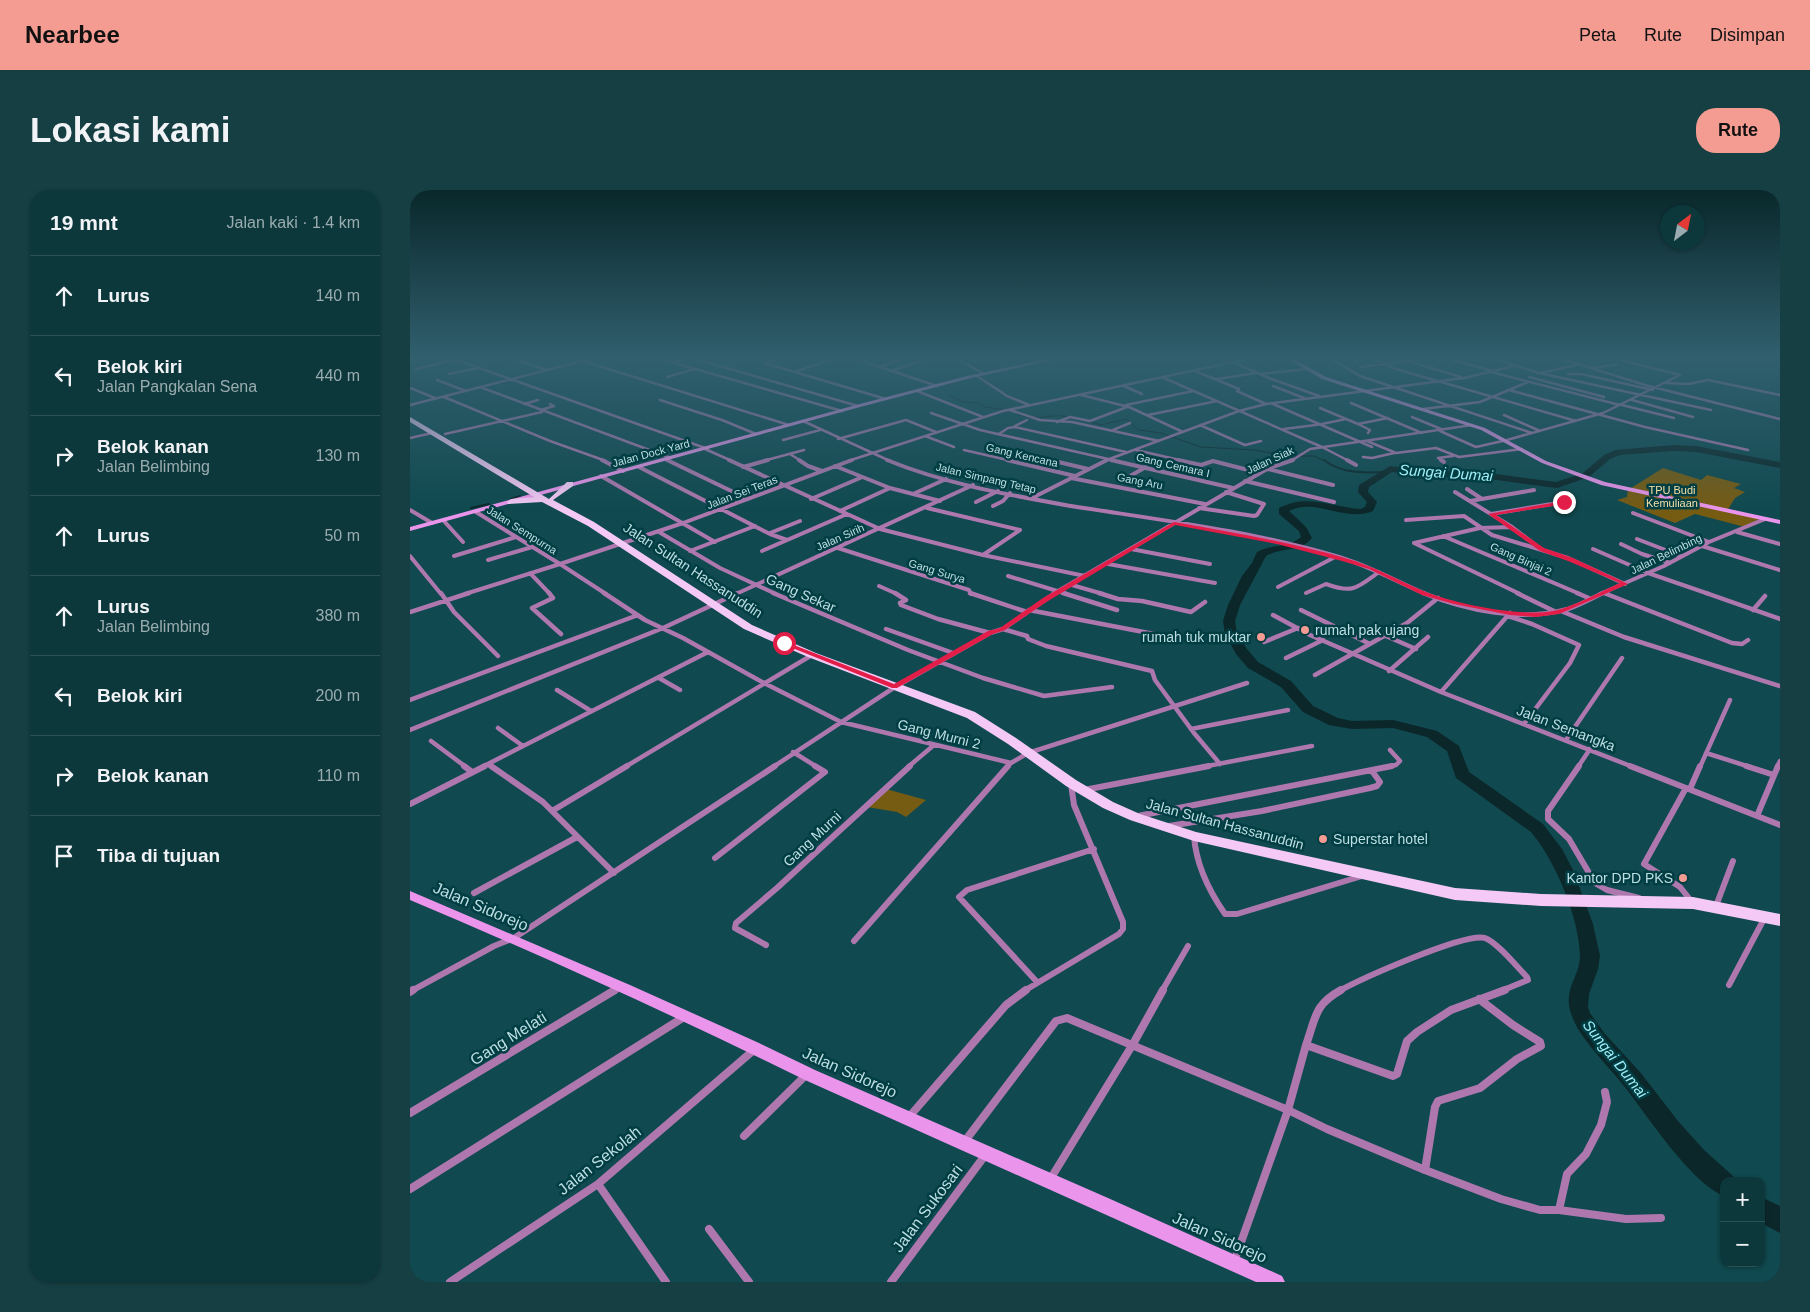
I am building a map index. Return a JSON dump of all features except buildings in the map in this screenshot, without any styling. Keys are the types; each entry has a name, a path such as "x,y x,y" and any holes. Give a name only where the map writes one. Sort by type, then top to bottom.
{"main road":[{"name":"Jalan Sultan Hassanuddin","path":"410,413 547,498"},
{"name":"Jalan Sultan Hassanuddin","path":"410,419 591,524 748,627 812,655 970,715 1077,787 1135,817 1194,836 1455,894 1540,900 1651,902"},
{"path":"511,502 547,498 563,491 570,484"},
{"path":"1651,902 1693,903 1716,906 1773,919"}],"street":[{"path":"473,409 550,441 605,461 623,471"},
{"path":"536,409 669,459 748,499"},
{"path":"444,434 546,409"},
{"path":"596,409 698,445 742,467 880,529 983,555 1086,576"},
{"path":"688,409 722,420 755,434"},
{"path":"740,409 789,426"},
{"path":"835,409 842,411"},
{"name":"Jalan Dock Yard","path":"570,484 669,459 849,409"},
{"path":"963,409 983,417"},
{"name":"Jalan Sei Teras","path":"410,612 660,532 868,454 1013,409"},
{"path":"1057,422 1069,417 1087,421 1121,409"},
{"path":"1132,409 1183,432"},
{"path":"1147,415 1177,409"},
{"path":"1234,409 1322,447 1356,465"},
{"path":"1032,498 1109,459 1247,409"},
{"path":"1286,409 1372,447"},
{"path":"1322,409 1370,430 1368,432"},
{"path":"1366,409 1422,433"},
{"path":"1422,409 1472,425 1507,440 1541,460 1600,483 1780,522"},
{"path":"1461,409 1532,433"},
{"path":"1534,409 1576,421"},
{"path":"1577,409 1748,450"},
{"path":"1412,417 1476,447 1599,415 1612,409"},
{"path":"1637,409 1674,418"},
{"path":"1666,409 1694,416"},
{"path":"1706,409 1711,410"},
{"path":"1740,409 1780,419"},
{"path":"1009,410 1035,420 1064,424 1070,422 1159,441"},
{"name":"Gang Cemara I","path":"931,413 985,431 1232,488"},
{"path":"1504,415 1540,431"},
{"path":"1358,424 1389,418"},
{"path":"1281,429 1346,419"},
{"path":"837,439 906,420 936,432"},
{"path":"998,434 1027,420"},
{"name":"Jalan Simpang Tetap","path":"803,422 868,454 947,479 1032,498 1174,523"},
{"path":"1113,430 1130,423"},
{"path":"1200,425 1245,445 1261,441"},
{"name":"Jalan Siak","path":"410,992 494,946 514,938 793,752 895,687 990,633 1003,629 1058,592 1108,564 1244,481 1267,469 1322,447 1472,425"},
{"path":"1013,427 1127,453"},
{"path":"783,440 821,430"},
{"path":"410,438 432,433"},
{"path":"924,436 954,447"},
{"path":"1367,440 1394,452"},
{"path":"1363,457 1372,458 1394,452 1436,448 1453,456"},
{"path":"1444,462 1438,458 1462,457 1522,449"},
{"path":"742,467 804,450"},
{"name":"Gang Kencana","path":"964,450 1076,476"},
{"path":"1136,450 1195,464 1202,465 1213,462 1260,473"},
{"path":"789,454 808,466 823,471"},
{"path":"1050,460 1088,469"},
{"path":"835,466 860,478 940,501"},
{"path":"639,467 770,534 787,540"},
{"path":"1130,476 1146,467"},
{"path":"1267,469 1333,485"},
{"path":"601,476 715,542"},
{"path":"811,498 860,478"},
{"name":"Gang Aru","path":"1071,478 1205,504"},
{"path":"912,494 947,479"},
{"path":"1244,481 1334,502"},
{"name":"Jalan Sirih","path":"410,730 663,628 927,508 973,485"},
{"path":"840,511 890,488"},
{"path":"1466,489 1483,499"},
{"path":"1470,501 1534,490"},
{"path":"976,502 998,491"},
{"path":"1199,508 1254,516 1257,515 1264,504 1226,492"},
{"path":"1455,492 1512,527 1542,550"},
{"path":"993,506 1004,502 1010,493"},
{"path":"410,529 511,502"},
{"path":"1491,514 1564,502"},
{"path":"927,508 1020,530 983,555"},
{"path":"410,510 432,523"},
{"name":"Jalan Sempurna","path":"476,512 638,615 708,652"},
{"path":"1633,513 1709,542"},
{"path":"762,551 848,514"},
{"path":"1406,520 1462,516 1493,536 1570,559 1625,584"},
{"name":"Jalan Belimbing","path":"1174,523 1277,542 1318,552 1379,572 1438,598 1509,615 1536,615 1558,612 1591,599 1648,574 1709,542 1765,519"},
{"path":"443,520 463,542"},
{"path":"770,534 800,521"},
{"path":"690,551 755,526"},
{"path":"1512,527 1480,528 1414,543 1558,612 1624,637 1780,686"},
{"name":"Gang Sekar","path":"660,532 690,551 756,585 836,621 940,662 1041,695 1112,687"},
{"path":"1737,532 1780,544"},
{"name":"Gang Binjai 2","path":"1443,535 1591,599"},
{"path":"454,556 516,537"},
{"path":"1637,539 1681,556"},
{"path":"1621,544 1642,554 1670,563"},
{"path":"1702,546 1780,570"},
{"path":"488,560 532,547"},
{"name":"Gang Surya","path":"838,548 969,590 971,595 1028,611 1180,640"},
{"path":"1130,549 1210,564"},
{"path":"1593,549 1648,574 1780,619"},
{"path":"410,556 454,612 498,656"},
{"path":"1278,587 1335,557"},
{"path":"1108,564 1215,583"},
{"path":"1306,593 1326,584 1344,591 1350,591 1379,572"},
{"path":"530,573 553,598 532,608 560,634"},
{"path":"1008,576 1117,610"},
{"path":"1072,585 1118,599 1142,601 1191,612 1205,602"},
{"path":"879,586 905,598 906,600 900,603 901,605 938,619 990,633"},
{"path":"1604,593 1732,643 1742,644 1748,640"},
{"path":"1753,610 1765,596"},
{"path":"1315,675 1407,623 1438,598"},
{"path":"1301,610 1370,644"},
{"path":"410,700 638,615"},
{"name":"Jalan Semangka","path":"1274,615 1389,671 1780,825"},
{"path":"1442,692 1509,615 1578,645 1570,663 1524,724"},
{"path":"1264,642 1298,628"},
{"path":"886,629 953,653"},
{"path":"1003,629 1027,636 1028,640 1046,646 1152,670 1155,680 1175,704 1191,729 1220,764"},
{"path":"1386,636 1416,649"},
{"path":"1389,671 1428,637"},
{"path":"1286,658 1323,640"},
{"path":"410,804 708,652"},
{"name":"Gang Murni 2","path":"708,652 841,722 1011,763"},
{"path":"552,810 812,655"},
{"path":"1566,740 1622,658"},
{"path":"659,678 680,690"},
{"path":"854,941 1011,763 1028,753 1175,704 1247,683"},
{"path":"556,690 591,712"},
{"path":"1693,903 1672,881 1644,864 1688,788 1730,700"},
{"path":"1191,729 1288,710"},
{"path":"498,728 523,746"},
{"path":"431,741 472,772"},
{"name":"Gang Murni","path":"766,945 735,928 736,923 777,888 934,744"},
{"path":"909,1118 1002,1009 1037,982 1119,934 1123,929 1123,922 1074,805 1077,787 1220,764 1312,746"},
{"path":"1590,749 1548,811 1548,818 1579,853 1595,883 1607,890 1651,902"},
{"path":"1135,817 1372,771 1399,763 1400,758 1390,750"},
{"path":"715,858 825,772 793,752"},
{"path":"1706,752 1774,775"},
{"path":"1757,816 1780,761"},
{"path":"488,764 552,810 614,873"},
{"path":"1163,827 1262,811 1370,788 1377,786 1380,782 1372,771"},
{"path":"1194,836 1200,866 1225,914 1237,914 1364,875"},
{"path":"474,893 577,837"},
{"path":"1037,982 959,897 967,890 1094,849"},
{"path":"1716,906 1733,861"},
{"name":"Jalan Sidorejo","path":"410,895 514,938 621,986 684,1017 756,1048 807,1074 988,1152 1276,1282"},
{"path":"1729,985 1773,919"},
{"path":"1233,1262 1288,1110 1306,1045 1319,1008 1328,996 1411,959 1478,937 1489,939 1496,944 1525,974 1528,980 1519,986 1451,1010 1410,1038 1405,1047 1397,1074 1393,1076 1306,1045"},
{"path":"1050,1180 1133,1044 1188,946"},
{"name":"Gang Melati","path":"410,1113 621,986"},
{"path":"1425,1170 1434,1107 1438,1101 1480,1088 1517,1059 1541,1046 1540,1042 1513,1025 1479,999"},
{"path":"410,1189 684,1017"},
{"path":"965,1142 1056,1021 1067,1018 1133,1044 1425,1170 1501,1199 1540,1210 1558,1210 1626,1219 1661,1218"},
{"name":"Jalan Sekolah","path":"450,1282 598,1184 756,1048"},
{"path":"744,1136 807,1074"},
{"path":"1558,1210 1567,1174 1586,1154 1601,1125 1607,1102 1605,1092"},
{"name":"Jalan Sukosari","path":"891,1282 988,1152"},
{"path":"598,1184 666,1282"},
{"path":"709,1230 749,1282"}],"green space":[{"name":"TPU Budi Kemuliaan","path":"1663,468 1701,480 1707,475 1741,484 1734,488 1745,492 1735,498 1727,511 1761,518 1745,527 1695,514 1675,523 1617,500 1627,497 1628,490"},
{"path":"886,789 926,800 906,817 897,812 867,807"}],"waterway":[{"path":"999,409 1007,410"},
{"path":"1017,414 1033,417 1064,416 1071,418"},
{"path":"1088,421 1101,425 1126,419 1139,430 1161,433 1201,447 1254,450 1289,456 1314,456 1325,461"},
{"name":"Sungai Dumai","path":"1720,1181 1670,1129 1632,1079 1585,1023 1577,1000 1590,962 1584,924 1579,906 1564,870 1555,853 1537,828 1462,774 1454,749 1432,734 1393,724 1352,725 1334,722 1308,709 1286,684 1253,665 1241,651 1231,634 1229,621 1234,605 1248,576 1258,563 1261,554 1273,549 1302,543 1307,538 1303,529 1287,517 1283,510 1292,505 1312,503 1352,512 1362,512 1369,509 1372,502 1363,492 1364,485 1375,480 1390,469 1430,474 1474,474 1557,485 1586,475 1607,457 1618,452 1674,448 1696,449 1780,465"},
{"path":"1324,460 1331,465 1345,470 1385,472"},
{"path":"511,499 520,496"},
{"path":"471,508 489,504"},
{"name":"Sungai Dumai","path":"1765,1211 1780,1220"}],"place":[{"name":"rumah pak ujang","path":"1305,630"},
{"name":"rumah tuk muktar","path":"1261,637"},
{"name":"Superstar hotel","path":"1323,839"},
{"name":"Kantor DPD PKS","path":"1683,878"}],"route":[{"path":"784,643 895,687 982,637 1003,629 1045,599 1108,564 1174,523 1199,526 1277,542 1344,559 1371,568 1424,593 1454,602 1510,613 1536,615 1556,613 1625,584 1570,559 1542,550 1491,514 1564,502"}]}
